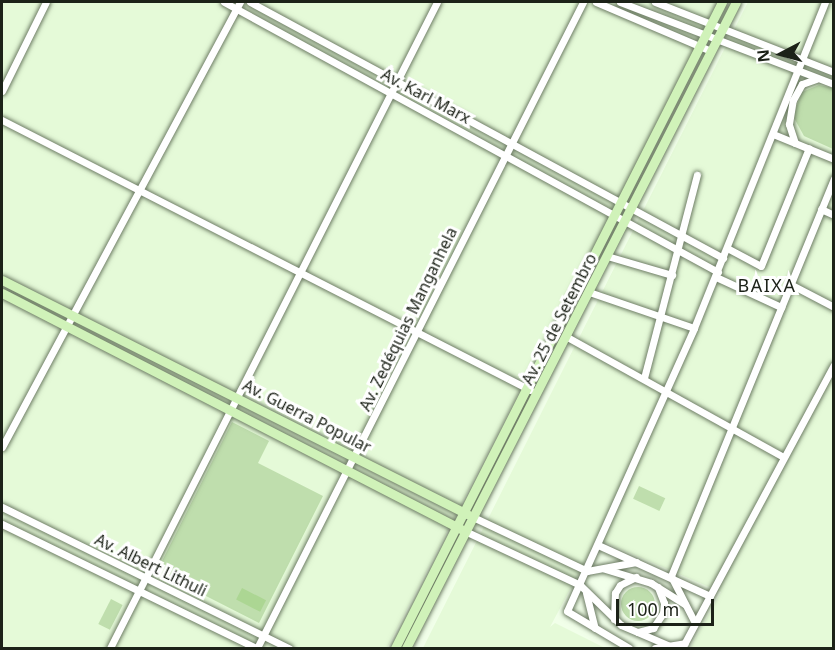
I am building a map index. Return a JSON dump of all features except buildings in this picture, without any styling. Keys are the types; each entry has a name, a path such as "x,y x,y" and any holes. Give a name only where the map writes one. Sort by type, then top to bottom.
{"main road":[{"path":"621,203 722,2"},
{"name":"Av. 25 de Setembro","path":"406,648 475,518 736,2"},
{"name":"Av. 25 de Setembro","path":"395,648 621,203"},
{"name":"Av. Guerra Popular","path":"2,280 475,518"},
{"name":"Av. Guerra Popular","path":"2,293 349,468 467,532"}],"street":[{"path":"2,91 44,2"},
{"name":"Av. Karl Marx","path":"224,2 238,5 717,275 781,307"},
{"name":"Av. Karl Marx","path":"250,2 723,258"},
{"path":"110,648 437,2"},
{"name":"Av. Zedéquias Manganhela","path":"256,648 583,2"},
{"path":"596,2 711,51"},
{"path":"620,2 834,72"},
{"path":"632,2 720,35 798,71 834,84"},
{"path":"655,2 707,30"},
{"path":"629,648 567,611 587,571 717,275 825,2"},
{"path":"2,447 70,315 238,5"},
{"path":"795,143 789,124 793,100 802,84 818,79"},
{"path":"2,120 136,192 300,272 415,333 538,394"},
{"path":"773,134 834,159"},
{"path":"728,248 761,266 809,148"},
{"path":"644,378 697,175"},
{"path":"671,576 834,178"},
{"path":"821,209 834,215"},
{"path":"607,256 672,275"},
{"path":"790,284 834,307"},
{"path":"589,292 694,328"},
{"path":"567,337 782,456"},
{"path":"655,648 684,646 782,456 834,365"},
{"name":"Av. Albert Lithuli","path":"2,507 289,648"},
{"name":"Av. Guerra Popular","path":"475,518 587,571"},
{"name":"Av. Albert Lithuli","path":"2,524 256,648"},
{"name":"Av. Guerra Popular","path":"467,532 580,585 614,619 636,633 670,646"},
{"path":"598,545 671,576 710,596"},
{"path":"587,571 636,562"},
{"path":"601,568 636,577 657,586 687,605"},
{"path":"671,576 695,623"},
{"path":"614,619 615,593 620,585 636,577"},
{"path":"636,633 653,628 663,613 664,603 657,586"},
{"name":"Av. Guerra Popular","path":"586,593 596,629"}],"shaded area":[{"path":"2,2 720,2 387,648 2,648"},
{"path":"748,2 833,2 833,648 690,648 721,592 597,539 550,627 555,623 605,648 423,648"},
{"path":"819,85 833,88 833,149 804,136 793,116 802,92"},
{"path":"232,422 269,441 258,463 323,496 259,623 157,571"},
{"path":"639,486 665,498 659,511 633,499"},
{"path":"638,587 650,592 655,604 650,616 638,621 626,616 621,604 626,592"},
{"path":"242,588 266,600 260,612 236,600"},
{"path":"111,599 123,605 110,630 98,624"}],"district":[{"name":"BAIXA","path":"767,285"}]}
